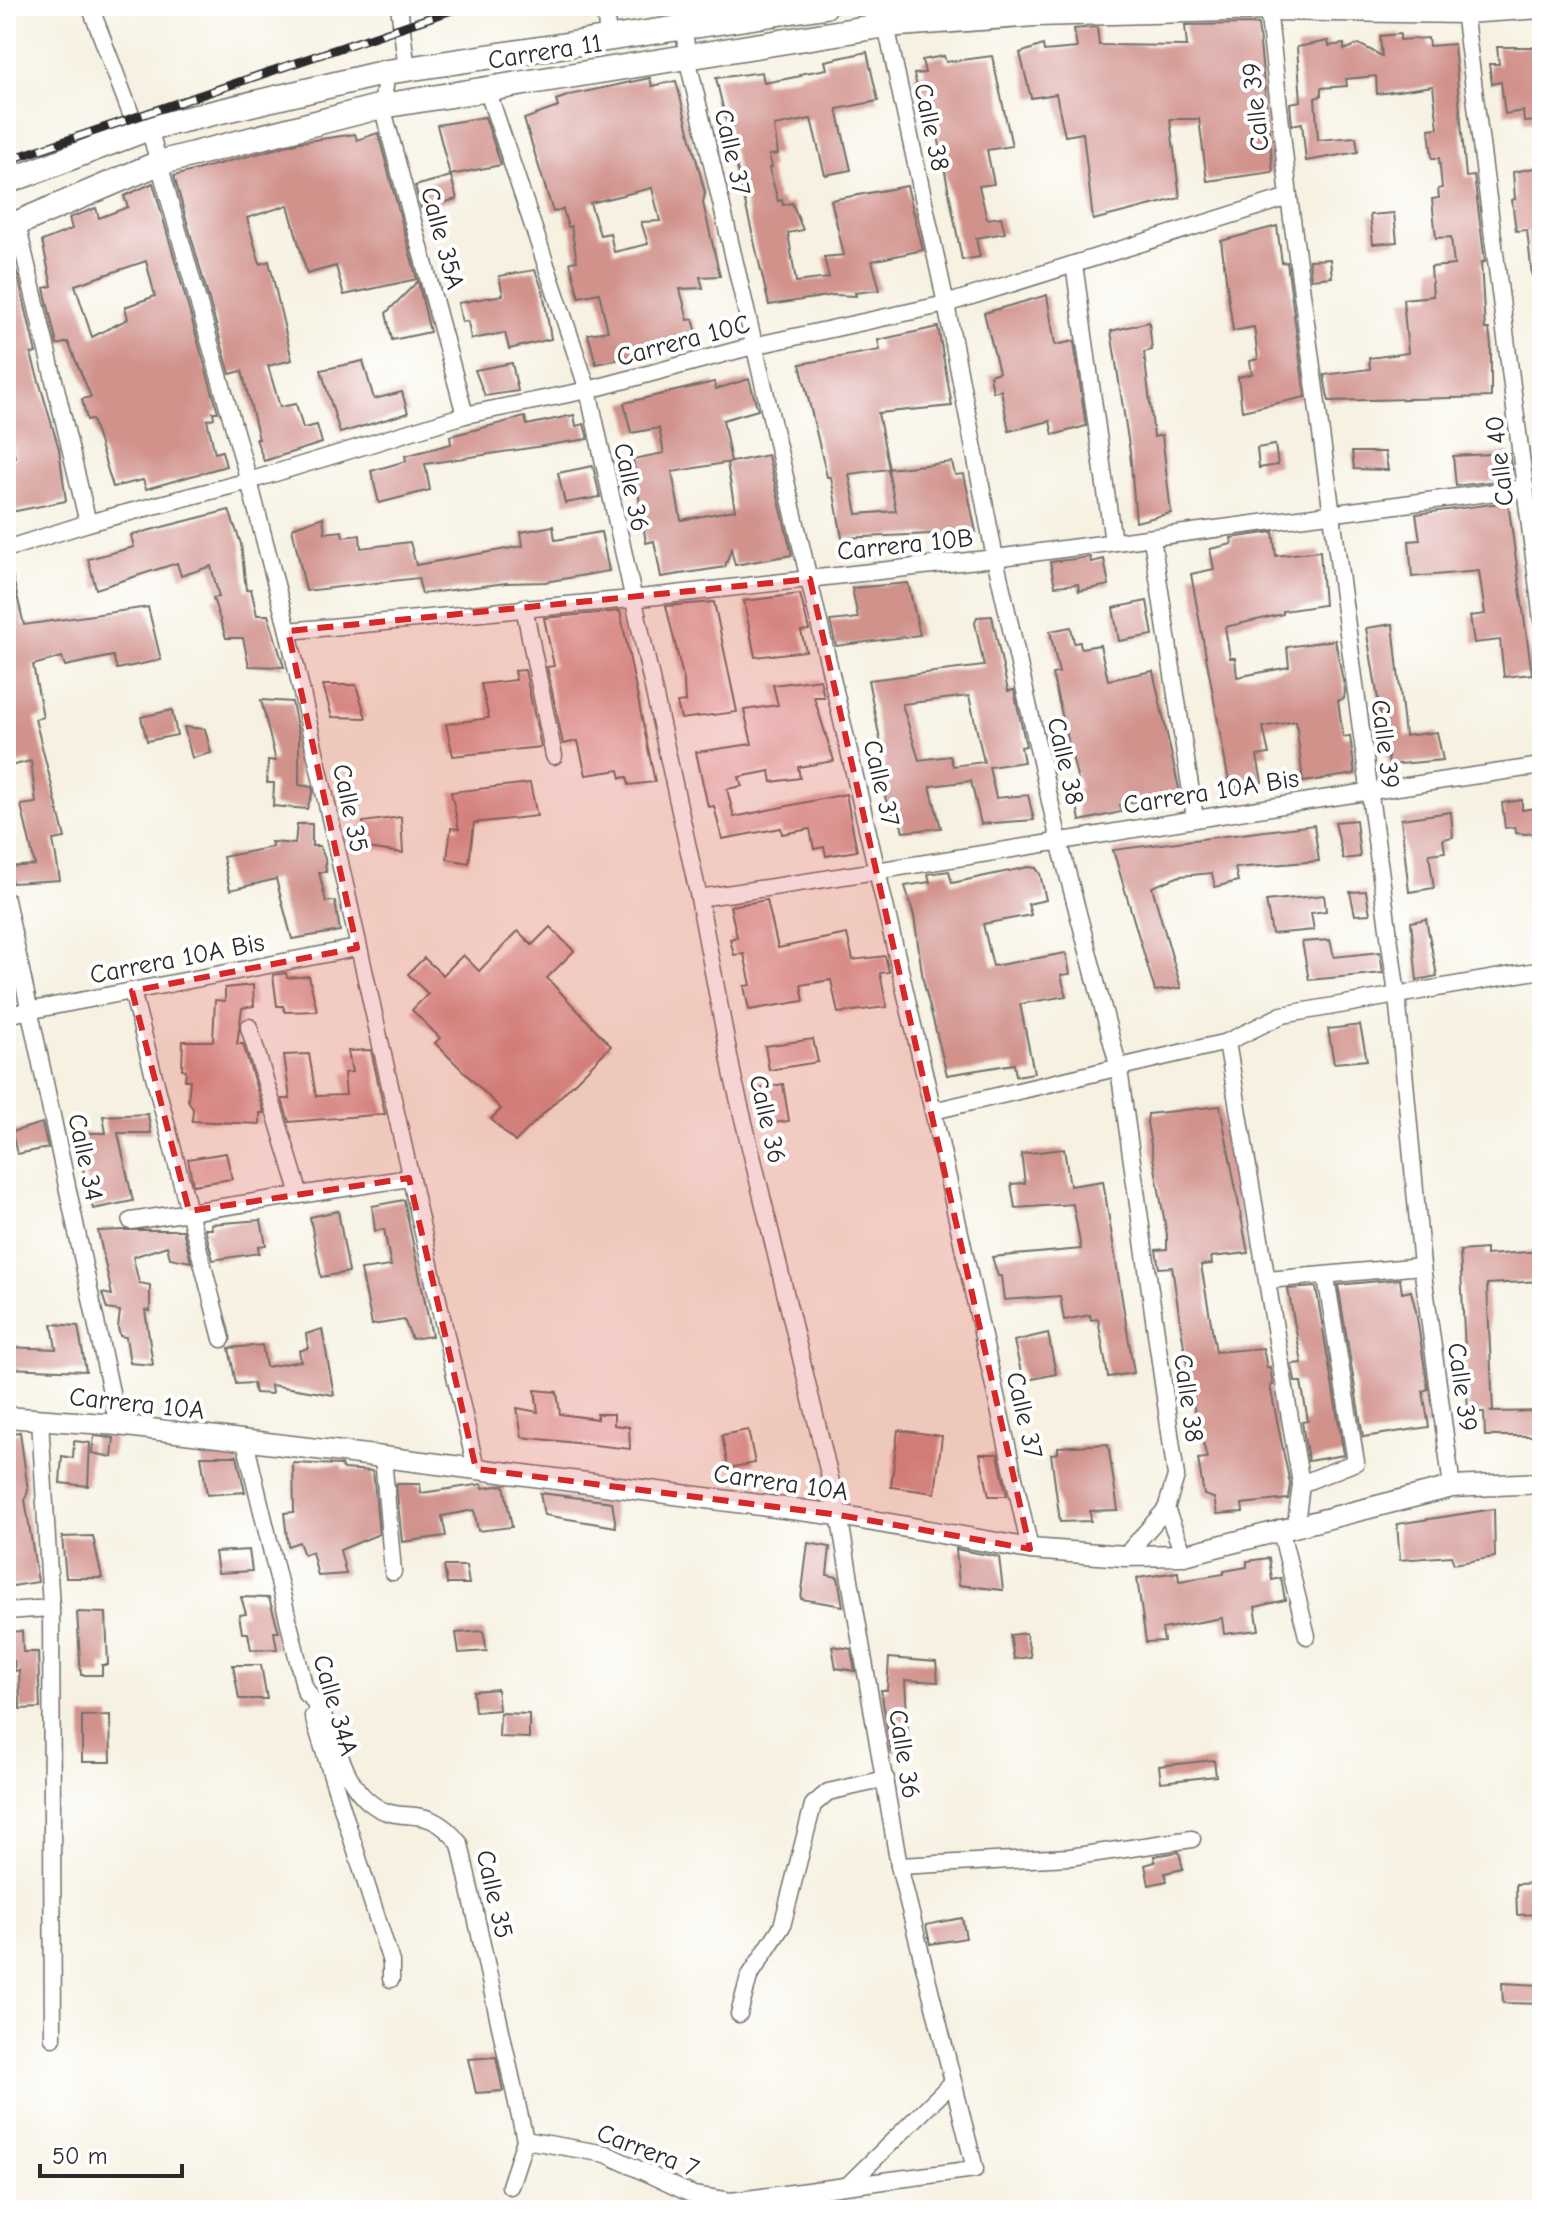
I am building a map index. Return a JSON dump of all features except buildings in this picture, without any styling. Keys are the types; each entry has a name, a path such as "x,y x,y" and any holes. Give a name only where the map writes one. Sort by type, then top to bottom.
{"main road":[{"name":"Carrera 11","path":"6,182 149,128 397,71 608,41 682,18 825,6"},
{"name":"Carrera 11","path":"12,226 159,163 382,106 886,25 1035,14 1328,7 1464,11 1542,6"}],"street":[{"path":"90,6 132,117 149,128"},
{"name":"Calle 35A","path":"399,6 397,71 382,106 465,415"},
{"path":"605,6 608,41"},
{"name":"Calle 39","path":"1268,8 1289,197 1397,995 1422,1266 1452,1487"},
{"name":"Calle 40","path":"1464,11 1542,620"},
{"name":"Calle 37","path":"682,18 687,57 933,1111 1030,1549"},
{"name":"Calle 38","path":"886,25 946,304 995,558 1059,841 1119,1069 1176,1476 1166,1509"},
{"name":"Calle 36","path":"487,89 588,390 631,599 699,898 733,1077 839,1515 899,1866 975,2169"},
{"name":"Calle 35","path":"149,128 288,631 476,1469"},
{"name":"Carrera 10C","path":"6,549 88,523 249,481 465,415 588,390 753,346 946,304 1289,197"},
{"path":"12,226 88,523"},
{"path":"1074,264 1113,542"},
{"name":"Carrera 10B","path":"288,631 631,599 995,558 1526,488"},
{"path":"1152,539 1195,818"},
{"path":"524,607 554,756"},
{"name":"Carrera 10A Bis","path":"699,898 878,872 1368,790 1542,766"},
{"name":"Calle 34","path":"6,900 118,1425"},
{"name":"Carrera 10A Bis","path":"6,1015 357,948"},
{"path":"933,1111 1227,1042 1282,1015 1542,970"},
{"path":"132,991 222,1339"},
{"path":"249,1027 300,1195"},
{"path":"1227,1042 1301,1484 1288,1526 1307,1636"},
{"path":"131,1221 409,1178"},
{"path":"1268,1280 1422,1266"},
{"path":"1301,1484 1356,1462 1326,1277"},
{"name":"Carrera 10A","path":"6,1417 118,1425 383,1457 839,1515 1030,1549 1125,1556 1184,1555 1288,1526 1452,1487 1542,1483"},
{"path":"40,1419 51,1608 53,2038"},
{"name":"Calle 34A","path":"245,1441 304,1686 391,1962 391,1979"},
{"path":"383,1457 393,1572"},
{"path":"1125,1556 1166,1509 1184,1555"},
{"path":"6,1611 51,1608"},
{"name":"Calle 35","path":"304,1686 324,1719 354,1784 366,1800 393,1814 430,1816 446,1826 460,1844 525,2140"},
{"path":"739,2014 749,1977 782,1926 813,1805 828,1792 886,1779"},
{"path":"899,1866 1070,1857 1192,1839"},
{"path":"850,2183 953,2082"},
{"path":"510,2186 525,2140"},
{"name":"Carrera 7","path":"525,2140 606,2154 693,2195 731,2201 975,2169"}],"highlighted area":[{"path":"810,579 1030,1549 839,1515 476,1469 409,1178 189,1211 132,991 357,948 288,631"}],"railway":[{"path":"6,161 464,6"}]}
